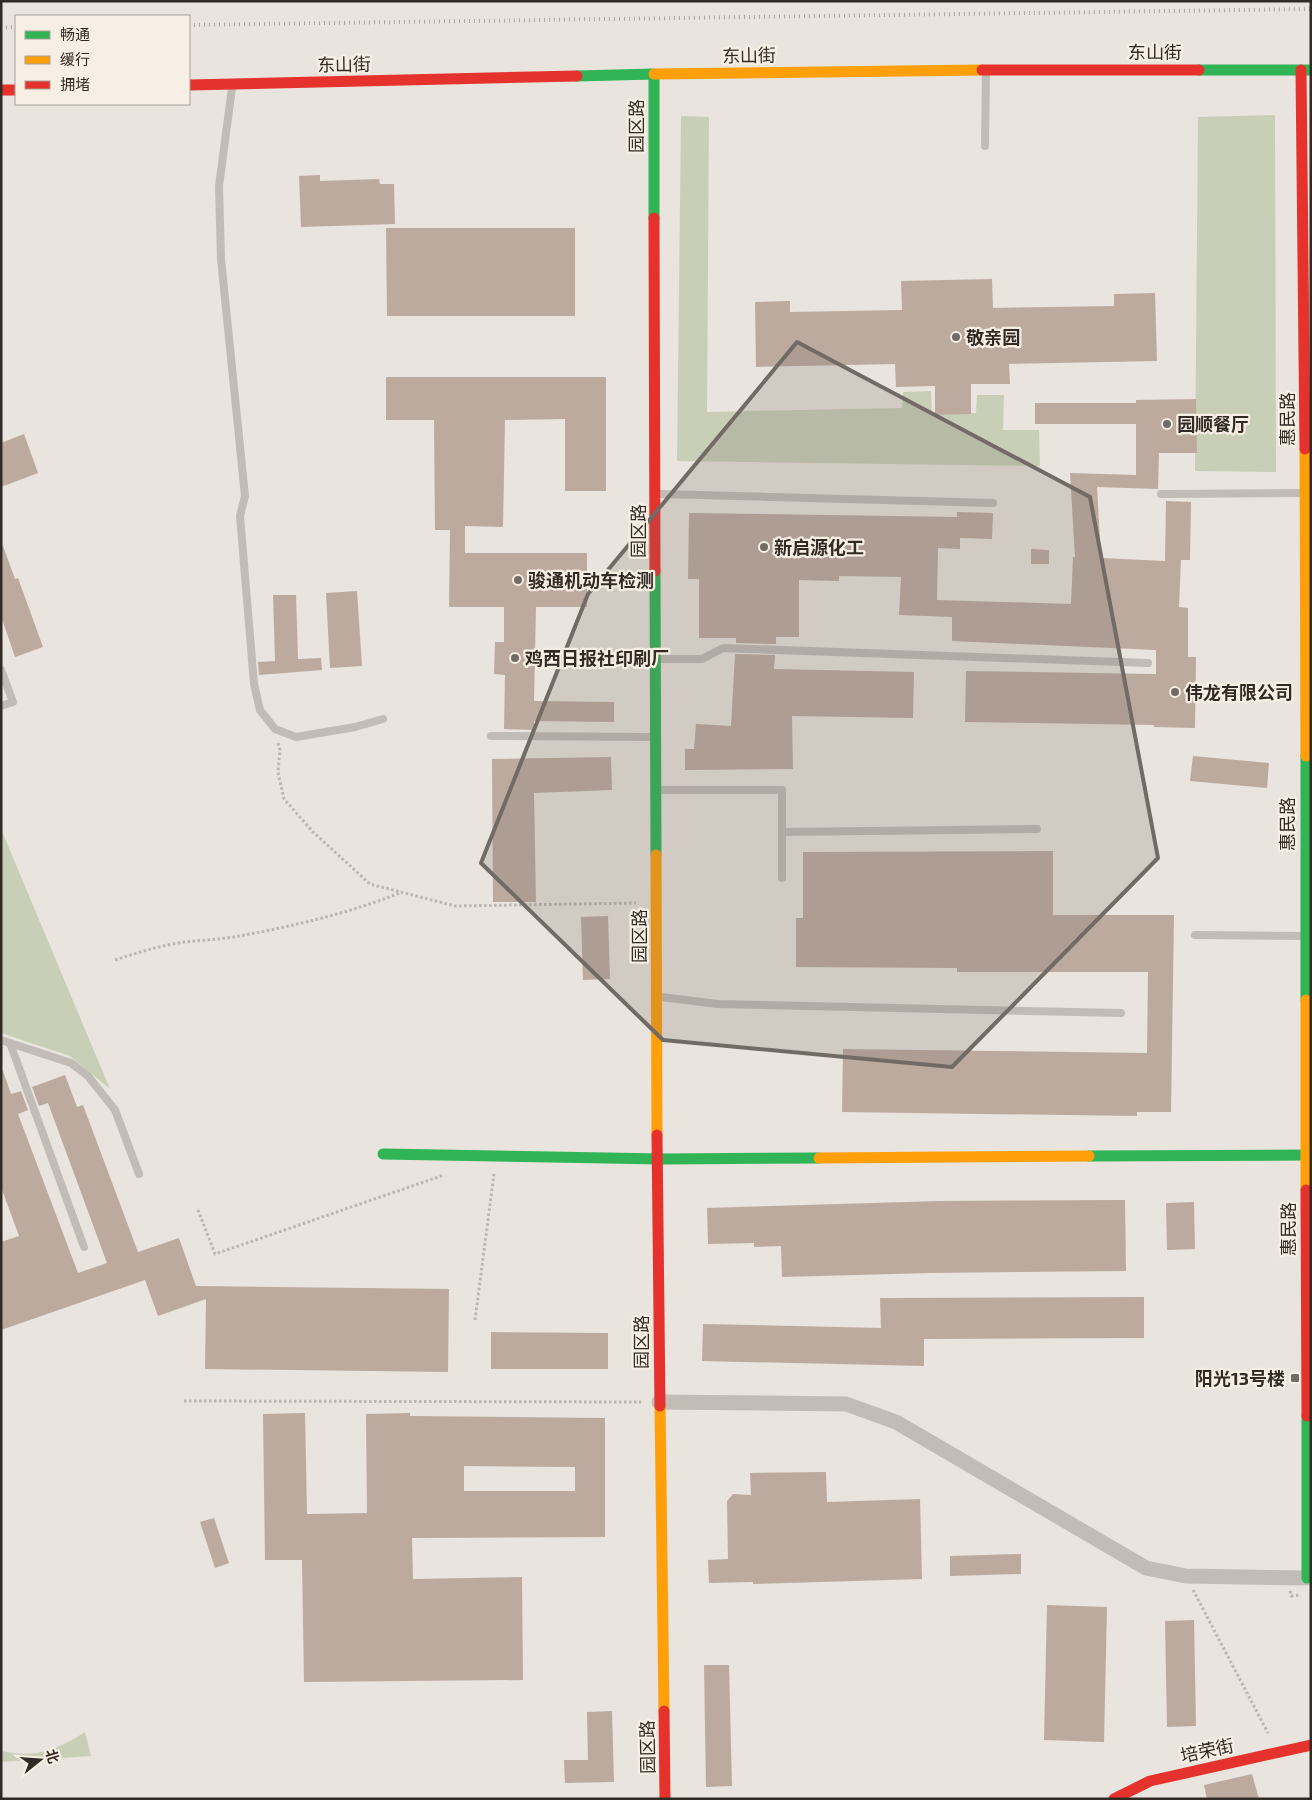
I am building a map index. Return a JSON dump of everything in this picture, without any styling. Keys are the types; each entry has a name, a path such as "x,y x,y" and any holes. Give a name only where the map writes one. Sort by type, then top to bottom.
{"main road":[{"name":"东山街","path":"190,86 654,74 986,70 1306,70"},
{"name":"惠民路","path":"1306,70 1308,430 1305,494 1308,540 1308,907 1305,936 1308,1012 1309,1405 1307,1578"},
{"name":"园区路","path":"654,74 657,1159 666,1799"},
{"path":"1,90 15,90"},
{"path":"383,1154 657,1159 1307,1145"},
{"name":"培荣街","path":"1114,1799 1150,1781 1311,1745"}],"street":[{"path":"659,1402 846,1404 896,1422 1146,1568 1186,1576 1307,1578"}],"lane":[{"path":"985,146 986,70"},
{"path":"232,84 219,186 222,259 245,496 240,516 254,684 260,710 275,729 296,737 355,727 382,719"},
{"path":"655,494 994,503"},
{"path":"1161,494 1305,494"},
{"path":"655,659 702,658 723,648 1148,664"},
{"path":"1,670 13,702 1,706"},
{"path":"491,736 656,736"},
{"path":"656,790 782,790 782,878"},
{"path":"782,832 1037,829"},
{"path":"1195,935 1305,936"},
{"path":"656,996 718,1004 1121,1013"},
{"path":"1,1040 71,1063 88,1076 115,1110 139,1174"},
{"path":"10,1043 84,1247"}],"path":[{"path":"275,729 280,750 278,772 284,799 313,832 370,884 455,906 656,902"},
{"path":"115,960 150,948 237,937 310,921 370,905 402,892"},
{"path":"475,1320 496,1156"},
{"path":"198,1210 215,1254 449,1173"},
{"path":"184,1401 659,1402"},
{"path":"1186,1576 1278,1753"}],"highlighted area":[{"path":"797,342 1090,497 1158,858 952,1067 663,1040 481,863 588,594"}],"green space":[{"path":"1275,115 1276,472 1195,471 1198,117"},
{"path":"681,116 709,117 707,412 902,408 903,392 931,391 932,415 976,413 977,395 1004,395 1003,430 1039,430 1040,466 677,461"},
{"path":"1,829 110,1089 70,1056 1,1033"},
{"path":"85,1732 91,1756 1,1762 1,1751 33,1754 65,1744"}],"building":[{"path":"320,175 320,181 379,179 380,184 394,184 395,224 301,227 299,176"},
{"path":"386,228 575,228 575,316 387,316"},
{"name":"敬亲园","path":"992,279 993,308 1114,306 1114,294 1155,293 1157,361 1009,364 1010,384 971,384 971,414 935,415 935,386 896,387 895,364 756,367 755,302 790,301 790,312 902,310 901,281"},
{"path":"386,377 606,377 606,491 565,491 565,419 505,420 503,527 465,526 465,553 587,553 587,607 536,607 534,701 614,702 614,722 534,721 534,730 504,729 505,675 494,674 495,642 504,642 504,607 449,607 450,530 435,530 434,420 386,420"},
{"path":"1196,399 1197,453 1159,453 1158,489 1097,487 1101,558 1165,561 1166,501 1191,502 1190,560 1181,560 1179,607 1188,608 1188,657 1196,657 1195,728 1154,727 1154,725 965,722 966,671 1156,674 1156,650 952,641 952,617 899,615 901,577 839,576 839,581 799,580 799,637 776,637 776,644 736,643 736,638 699,638 699,579 688,579 689,513 957,517 957,512 993,513 992,539 960,538 960,549 938,548 937,600 1071,604 1073,557 1075,557 1070,473 1136,475 1136,424 1035,424 1035,403 1136,403 1136,400"},
{"path":"24,434 38,473 1,487 1,443"},
{"path":"3,546 15,579 18,578 43,647 15,657 1,616 1,547"},
{"path":"1031,549 1049,550 1049,564 1031,564"},
{"path":"357,591 362,666 330,668 326,593"},
{"path":"273,595 296,595 298,659 321,658 322,670 259,675 258,662 275,661"},
{"path":"735,654 775,655 774,669 914,672 913,718 792,716 793,769 685,770 685,749 694,749 696,724 731,726"},
{"path":"1193,756 1269,763 1267,788 1190,781"},
{"path":"611,757 612,790 534,793 536,902 493,902 492,759"},
{"path":"1053,851 1053,915 1174,915 1171,1112 1137,1112 1137,1116 842,1112 843,1049 1147,1053 1148,972 957,972 957,968 796,967 796,918 803,918 803,852"},
{"path":"608,916 610,979 583,980 581,917"},
{"path":"3,1071 11,1094 21,1091 28,1110 18,1114 78,1273 107,1263 48,1103 39,1106 32,1087 65,1075 77,1107 83,1105 138,1252 179,1238 196,1286 449,1289 448,1372 205,1369 206,1299 158,1316 145,1280 1,1330 1,1242 19,1236 1,1187 1,1072"},
{"path":"1125,1200 1126,1271 782,1277 781,1246 754,1247 754,1243 708,1244 707,1208 940,1201"},
{"path":"1194,1202 1195,1249 1167,1250 1166,1203"},
{"path":"1144,1297 1144,1338 924,1339 924,1366 702,1361 703,1324 881,1328 880,1298"},
{"path":"491,1332 608,1333 608,1369 491,1369"},
{"path":"305,1413 307,1514 367,1513 366,1414 410,1413 410,1416 605,1418 605,1537 412,1538 413,1579 522,1577 523,1680 304,1682 302,1560 265,1560 263,1414","holes":["464,1466 575,1467 575,1491 464,1491"]},
{"path":"826,1472 827,1502 920,1499 922,1579 753,1584 753,1582 709,1583 708,1560 728,1559 727,1501 733,1494 751,1495 750,1473"},
{"path":"214,1518 229,1563 215,1568 200,1522"},
{"path":"1021,1554 1021,1574 950,1576 950,1556"},
{"path":"1047,1605 1107,1607 1104,1742 1044,1740"},
{"path":"1194,1620 1196,1726 1167,1727 1165,1621"},
{"path":"704,1665 729,1665 732,1786 706,1787"},
{"path":"612,1711 614,1782 565,1783 564,1760 588,1760 587,1712"},
{"path":"1252,1774 1259,1799 1207,1799 1204,1785"}],"railway":[{"path":"190,25 1311,9"},
{"path":"1,28 15,27"}],"traffic: fast":[{"path":"1199,70 1311,70"},
{"path":"577,76 654,74 654,218"},
{"path":"655,571 656,855"},
{"path":"1306,756 1306,1000"},
{"path":"383,1154 663,1159 819,1158"},
{"path":"1089,1156 1306,1155"},
{"path":"1307,1416 1307,1578"}],"traffic: slow":[{"path":"654,74 982,70"},
{"path":"1305,449 1306,756"},
{"path":"656,855 657,1135"},
{"path":"1306,1000 1306,1190"},
{"path":"819,1158 1089,1156"},
{"path":"660,1406 664,1711"}],"traffic: jam":[{"path":"982,70 1199,70"},
{"path":"1301,70 1305,449"},
{"path":"190,85 577,76"},
{"path":"1,90 15,90"},
{"path":"654,218 655,571"},
{"path":"657,1135 660,1406"},
{"path":"1306,1190 1307,1416"},
{"path":"664,1711 665,1799"},
{"path":"1114,1799 1150,1781 1311,1745"}],"place":[{"name":"敬亲园","path":"956,337"},
{"name":"园顺餐厅","path":"1167,424"},
{"name":"新启源化工","path":"764,547"},
{"name":"骏通机动车检测","path":"518,580"},
{"name":"鸡西日报社印刷厂","path":"515,658"},
{"name":"伟龙有限公司","path":"1175,692"},
{"name":"阳光13号楼","path":"1295,1378"}]}
